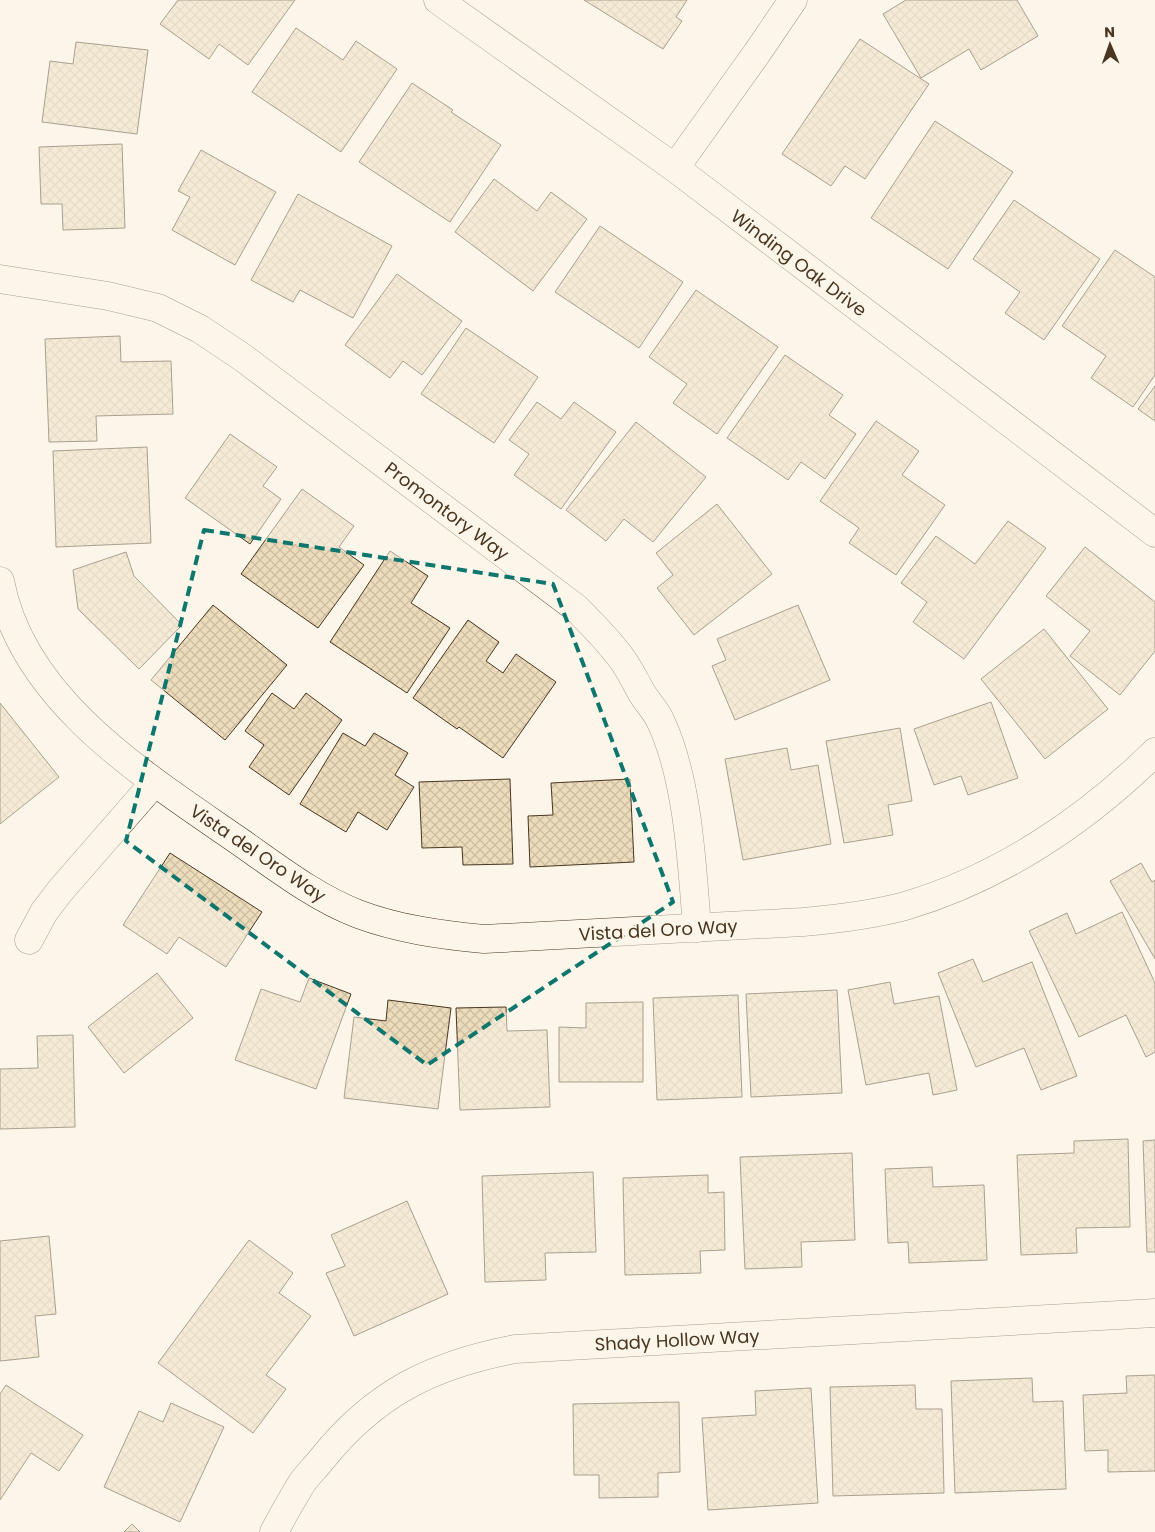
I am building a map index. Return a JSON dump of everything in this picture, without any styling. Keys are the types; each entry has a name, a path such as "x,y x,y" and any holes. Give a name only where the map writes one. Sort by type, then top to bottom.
{"street":[{"name":"Winding Oak Drive","path":"438,0 675,168 1155,533"},
{"path":"675,168 758,53 793,0"},
{"name":"Promontory Way","path":"0,279 108,296 158,308 200,329 250,363 576,608 603,635 623,660 644,697 660,719 674,759 682,793 691,852 697,928"},
{"name":"Vista del Oro Way","path":"0,581 3,595 20,641 46,680 78,717 111,748 154,782 323,898 357,914 386,924 446,935 484,939 803,922 851,917 904,906 973,882 1035,848 1087,811 1155,752"},
{"path":"29,940 44,912 60,891 154,782"},
{"name":"Shady Hollow Way","path":"274,1532 301,1484 334,1444 365,1413 406,1386 433,1372 481,1356 515,1349 1155,1313"}],"highlighted area":[{"path":"204,530 553,584 673,902 427,1065 126,841"}],"building":[{"path":"178,0 295,0 248,65 219,44 209,59 160,24"},
{"path":"584,0 687,0 676,17 682,21 663,49"},
{"path":"906,0 1017,0 1038,36 981,70 969,49 921,78 883,14"},
{"path":"296,28 343,60 356,41 397,69 341,152 252,92"},
{"path":"860,39 929,84 865,179 845,166 831,186 782,154"},
{"path":"76,42 148,50 137,134 42,122 50,61 73,64"},
{"path":"412,83 453,110 451,112 501,145 450,222 359,162"},
{"path":"935,121 1013,172 948,269 871,218"},
{"path":"122,144 125,228 63,230 62,204 41,204 39,147"},
{"path":"201,150 276,192 235,265 172,230 190,197 178,191"},
{"path":"494,179 537,211 551,192 587,219 533,291 455,232"},
{"path":"298,194 392,246 353,318 300,290 293,302 251,280"},
{"path":"1014,200 1100,259 1044,340 1005,313 1020,292 973,259"},
{"path":"600,226 683,282 639,348 555,292"},
{"path":"1115,250 1155,277 1155,375 1133,407 1091,378 1106,356 1062,326"},
{"path":"397,274 462,321 422,375 403,361 390,378 345,345"},
{"path":"696,290 778,347 717,434 673,403 687,384 649,357"},
{"path":"466,328 538,377 494,443 421,394"},
{"path":"120,336 121,362 171,361 173,414 96,416 97,441 49,442 45,339"},
{"path":"785,355 843,395 829,415 856,434 825,479 801,462 788,480 727,438"},
{"path":"1155,386 1155,421 1138,409"},
{"path":"537,402 561,419 574,402 616,432 561,509 514,475 529,454 509,440"},
{"path":"876,421 919,451 902,475 945,505 896,575 849,543 859,528 820,501"},
{"path":"636,422 706,477 653,542 624,519 606,541 566,510"},
{"path":"230,434 277,467 263,486 281,499 250,544 185,498"},
{"path":"147,447 151,543 56,547 53,451"},
{"path":"302,489 354,526 339,547 364,565 318,628 241,574"},
{"path":"717,504 772,574 694,635 657,588 673,575 656,553"},
{"path":"1008,521 1046,548 964,659 913,622 927,602 901,583 936,536 975,564"},
{"path":"1085,547 1155,602 1155,651 1120,695 1070,656 1090,631 1046,596"},
{"path":"390,551 428,576 411,603 450,628 407,693 330,642"},
{"path":"126,552 134,576 182,625 139,669 78,609 73,570"},
{"path":"213,605 287,665 225,740 151,680"},
{"path":"798,605 830,680 735,720 712,666 726,660 717,639"},
{"path":"468,620 499,642 486,661 503,673 516,654 556,682 503,758 413,698"},
{"path":"1044,629 1108,709 1045,759 981,679"},
{"path":"272,693 294,709 306,693 342,720 289,795 249,767 264,745 245,731"},
{"path":"991,702 1018,778 968,795 961,776 934,785 914,729"},
{"path":"0,703 59,777 0,824"},
{"path":"900,728 912,801 888,805 893,835 844,843 826,741"},
{"path":"343,733 365,746 374,733 408,753 395,775 414,787 387,830 358,812 346,832 300,804"},
{"path":"787,748 791,770 818,765 831,844 743,860 725,759"},
{"path":"510,779 513,864 463,865 462,847 422,848 419,782"},
{"path":"630,779 634,862 530,867 528,816 553,815 551,783"},
{"path":"170,853 262,912 226,967 179,937 167,954 123,925"},
{"path":"1141,863 1152,882 1155,880 1155,959 1110,881"},
{"path":"1122,912 1155,983 1155,1052 1146,1057 1126,1015 1079,1037 1029,931 1067,913 1076,934"},
{"path":"973,959 983,982 1032,962 1077,1076 1041,1090 1024,1048 976,1067 938,973"},
{"path":"157,973 193,1018 124,1073 88,1027"},
{"path":"309,978 351,994 316,1089 235,1060 261,989 300,1002"},
{"path":"890,982 894,1004 939,996 957,1090 933,1095 929,1073 866,1085 848,990"},
{"path":"837,990 842,1093 751,1097 746,994"},
{"path":"738,995 742,1097 657,1100 653,998"},
{"path":"388,1000 451,1008 438,1109 344,1098 354,1017 386,1021"},
{"path":"643,1002 643,1082 559,1082 559,1027 586,1028 586,1003"},
{"path":"506,1007 507,1031 547,1030 550,1107 460,1110 456,1008"},
{"path":"73,1035 75,1127 0,1129 0,1069 38,1068 37,1036"},
{"path":"1128,1139 1130,1227 1076,1228 1077,1253 1021,1255 1017,1155 1074,1153 1074,1141"},
{"path":"1155,1140 1155,1252 1147,1252 1143,1141"},
{"path":"852,1153 855,1240 801,1242 802,1267 745,1269 740,1157"},
{"path":"932,1167 933,1187 984,1185 987,1260 909,1263 908,1242 888,1243 885,1169"},
{"path":"593,1172 596,1252 545,1253 546,1280 485,1282 482,1176"},
{"path":"708,1175 708,1193 724,1192 725,1250 700,1251 701,1273 625,1275 623,1178"},
{"path":"407,1201 448,1294 354,1336 326,1273 345,1266 331,1235"},
{"path":"49,1236 56,1314 35,1316 39,1357 0,1361 0,1241"},
{"path":"249,1240 293,1273 279,1293 311,1316 266,1375 286,1389 253,1433 158,1363"},
{"path":"1155,1375 1155,1471 1108,1472 1108,1450 1085,1451 1083,1395 1127,1393 1126,1376"},
{"path":"1032,1378 1033,1402 1063,1401 1066,1489 955,1493 951,1381"},
{"path":"6,1385 83,1435 59,1471 31,1453 0,1500 0,1394"},
{"path":"915,1385 916,1409 942,1409 944,1493 833,1496 830,1387"},
{"path":"811,1388 818,1503 708,1510 702,1418 756,1415 755,1391"},
{"path":"679,1402 680,1472 658,1473 658,1497 599,1498 599,1475 574,1475 573,1404"},
{"path":"171,1403 224,1427 180,1522 104,1487 139,1411 163,1422"},
{"path":"132,1524 140,1532 124,1532"}]}
